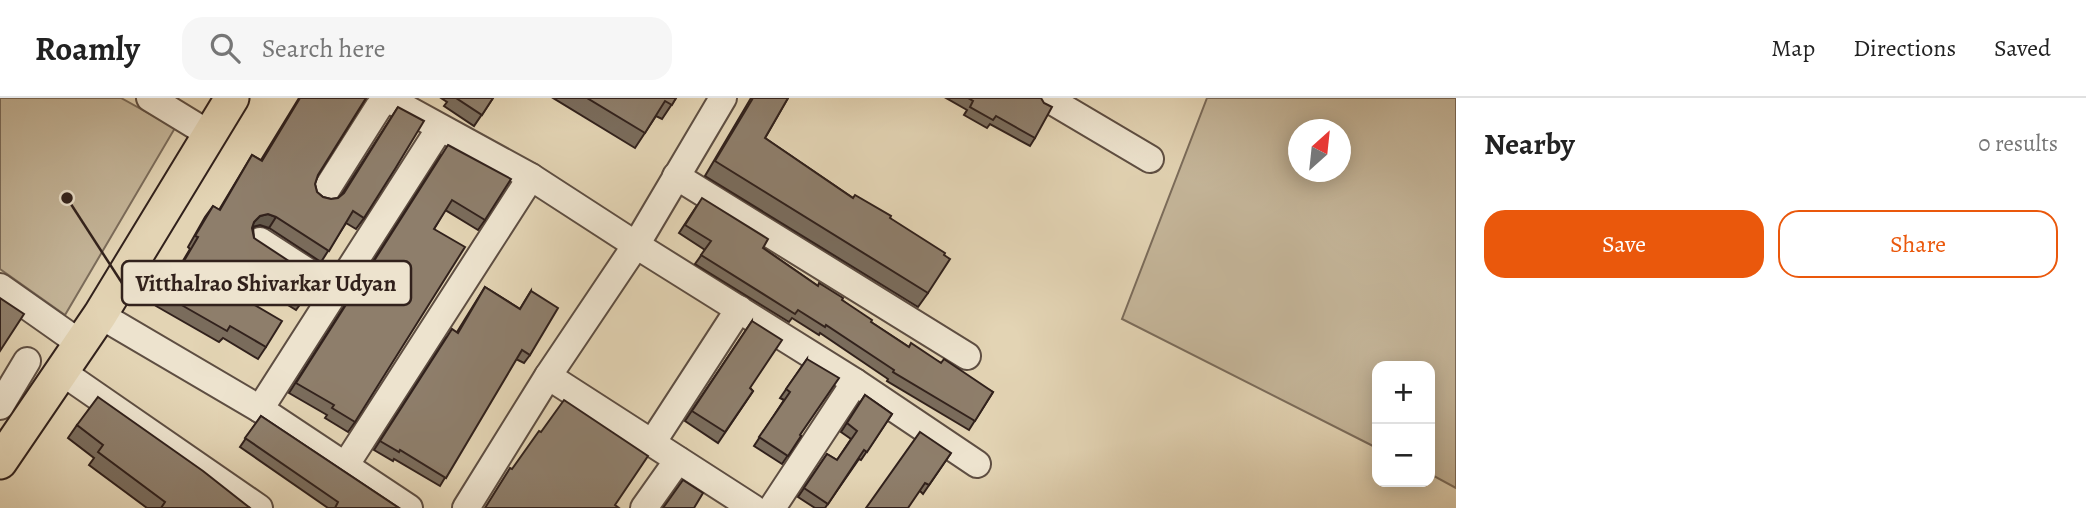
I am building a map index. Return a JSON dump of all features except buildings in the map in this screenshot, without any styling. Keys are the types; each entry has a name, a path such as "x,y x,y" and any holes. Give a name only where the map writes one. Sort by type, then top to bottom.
{"main road":[{"path":"0,429 73,338 213,98"},
{"path":"0,462 62,372 73,338 100,315 232,98"}],"street":[{"path":"150,98 196,125"},
{"path":"323,195 377,108 387,98 531,177 855,382 977,464"},
{"path":"466,508 548,376 636,245 723,98"},
{"path":"1047,98 1150,159"},
{"path":"260,409 440,128"},
{"path":"677,176 967,356"},
{"path":"345,466 531,177"},
{"path":"260,241 336,290"},
{"path":"0,287 73,338"},
{"path":"652,443 739,309"},
{"path":"100,315 260,409 409,508"},
{"path":"0,406 27,361"},
{"path":"62,372 259,508"},
{"path":"548,376 753,508"},
{"path":"772,508 855,382"},
{"path":"644,508 678,460"}],"shaded area":[{"path":"0,98 121,98 175,128 65,315 0,269"},
{"path":"1207,98 1456,98 1456,488 1435,477 1435,361 1372,361 1372,445 1122,319"}],"place":[{"name":"Vitthalrao Shivarkar Udyan","path":"67,198"}]}
